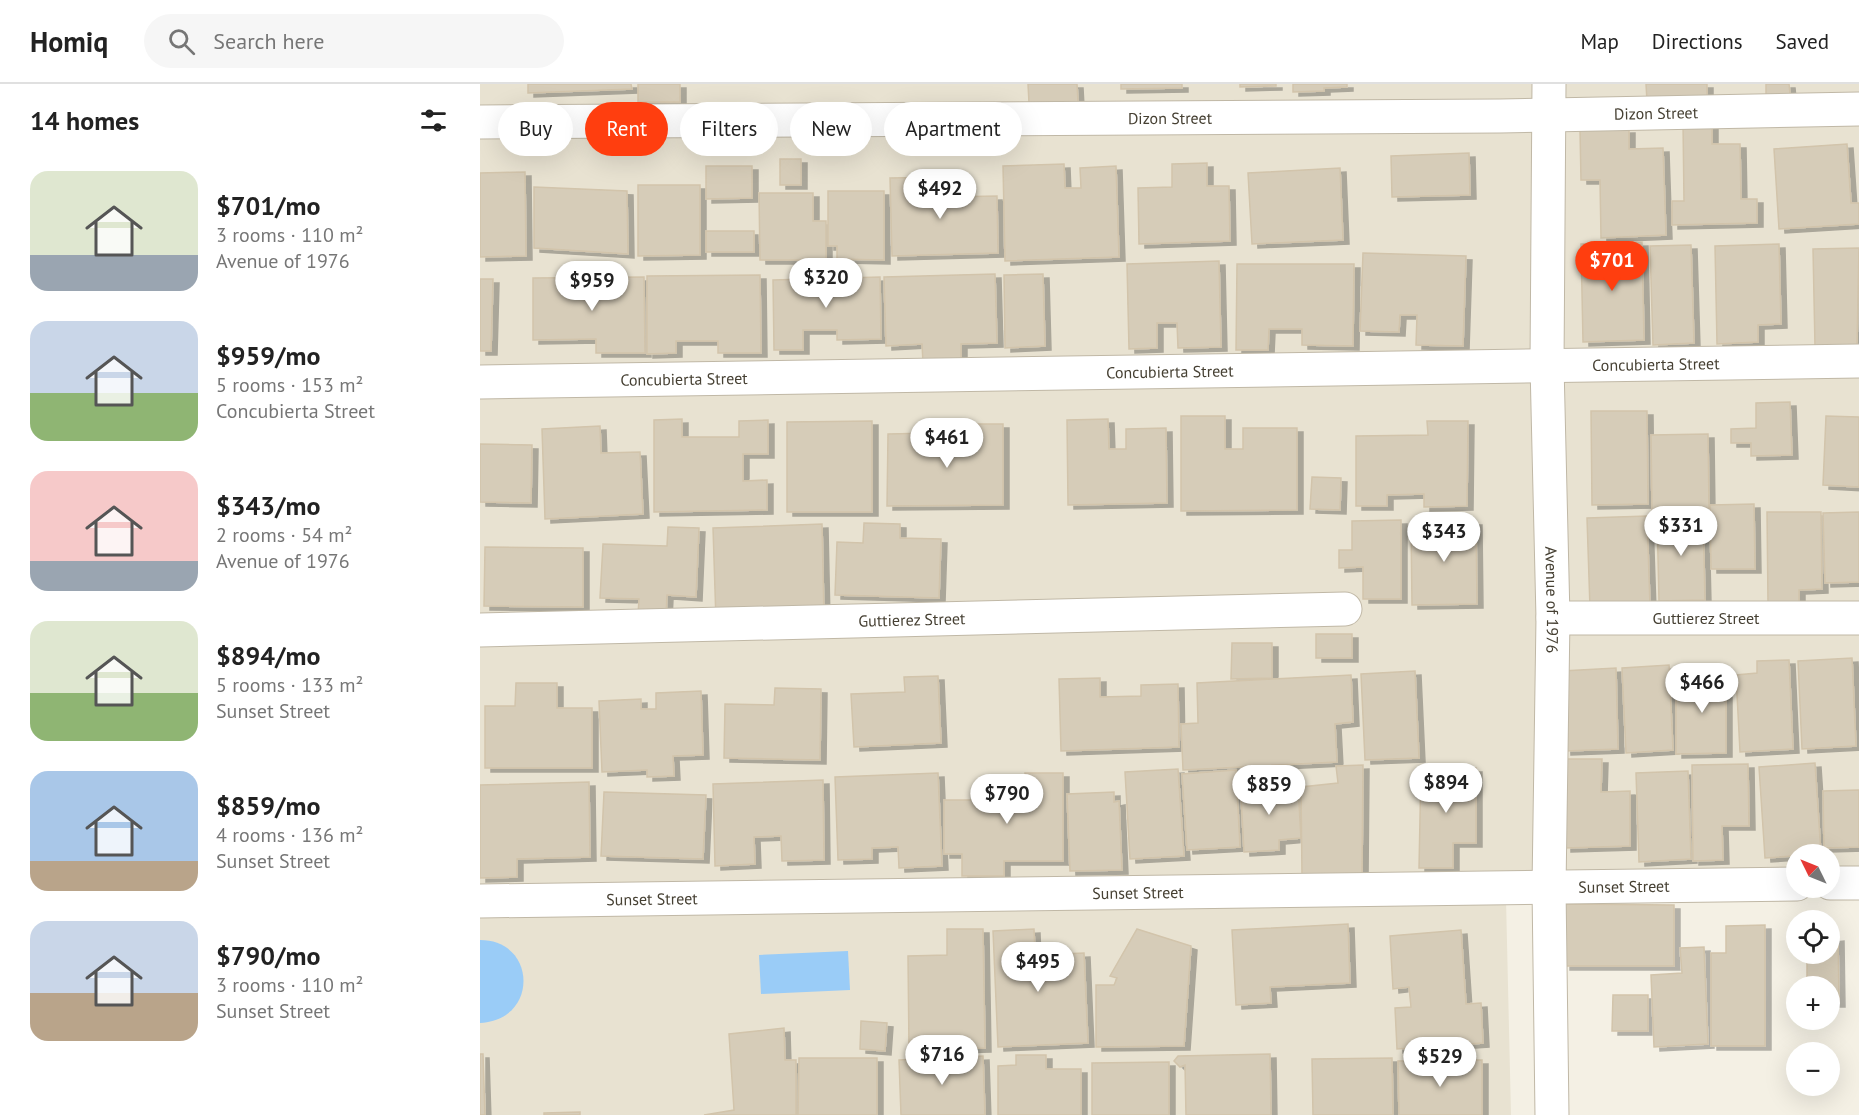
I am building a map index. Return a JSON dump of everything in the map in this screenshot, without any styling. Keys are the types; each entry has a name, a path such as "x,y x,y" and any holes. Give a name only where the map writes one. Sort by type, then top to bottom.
{"street":[{"name":"Dizon Street","path":"480,122 1549,100 1859,109"},
{"name":"Avenue of 1976","path":"1549,100 1547,365 1553,618 1549,888 1552,1115"},
{"name":"Concubierta Street","path":"480,382 1859,361"},
{"name":"Guttierez Street","path":"480,630 1345,609"},
{"name":"Guttierez Street","path":"1553,618 1859,618"},
{"path":"1840,883 1859,883"},
{"name":"Sunset Street","path":"480,901 1786,884"}],"shaded area":[{"path":"480,84 1859,84 1859,887 1840,888 1840,844 1786,844 1786,889 1506,899 1511,1115 480,1115"}],"water":[{"path":"480,940 499,943 512,953 521,965 524,980 521,995 513,1009 499,1019 480,1023"},
{"path":"848,951 850,990 761,994 759,955"}],"building":[{"path":"528,84 631,84 632,89 528,93"},
{"path":"638,84 680,84 680,102 638,102"},
{"path":"1028,84 1077,84 1078,102 1029,103"},
{"path":"1121,84 1182,84 1182,88 1121,89"},
{"path":"1240,84 1276,84 1276,86 1240,87"},
{"path":"1293,84 1347,84 1347,87 1324,88 1324,91 1293,92"},
{"path":"1646,84 1707,84 1707,99 1647,101"},
{"path":"1766,84 1789,84 1790,94 1766,95"},
{"path":"1712,122 1712,144 1740,144 1741,199 1757,199 1757,223 1672,225 1672,201 1684,201 1683,123"},
{"path":"1629,129 1629,149 1663,148 1666,235 1601,238 1600,180 1581,180 1580,130"},
{"path":"1847,144 1851,203 1859,203 1859,224 1779,229 1774,149"},
{"path":"1469,153 1470,195 1392,197 1391,156"},
{"path":"780,159 801,159 801,185 780,185"},
{"path":"1207,163 1207,186 1229,186 1230,241 1139,244 1138,188 1172,187 1172,164"},
{"path":"1064,164 1065,188 1081,188 1080,168 1116,166 1119,257 1005,261 1003,166"},
{"path":"706,166 752,166 752,198 706,199"},
{"path":"1340,168 1343,240 1252,244 1248,173"},
{"path":"525,172 526,256 480,257 480,173"},
{"path":"946,177 947,197 997,196 998,253 892,256 890,178"},
{"path":"638,185 700,185 700,255 638,256"},
{"path":"534,187 627,191 628,254 534,248"},
{"path":"828,191 884,191 884,260 837,259 837,246 828,246"},
{"path":"759,193 813,193 813,221 826,221 826,260 760,260"},
{"path":"706,231 754,231 754,252 706,252"},
{"path":"1642,242 1644,340 1583,342 1581,244"},
{"path":"1779,244 1781,324 1758,325 1758,342 1717,344 1715,246"},
{"path":"1691,245 1694,343 1653,345 1650,246"},
{"path":"1859,248 1857,345 1815,347 1813,249"},
{"path":"1363,253 1466,256 1463,346 1416,345 1417,315 1400,315 1399,332 1360,331"},
{"path":"1219,261 1221,347 1178,348 1177,323 1157,323 1157,348 1129,349 1127,264"},
{"path":"1237,264 1354,264 1353,346 1302,345 1302,329 1269,329 1268,350 1236,350"},
{"path":"995,274 997,343 961,344 961,362 923,363 922,344 886,346 884,277"},
{"path":"1043,274 1045,346 1005,348 1004,275"},
{"path":"760,275 761,353 718,353 718,341 676,341 676,353 647,354 647,276"},
{"path":"644,277 645,353 596,353 596,339 533,340 533,278"},
{"path":"880,277 881,339 837,340 837,330 803,330 803,350 774,350 773,280"},
{"path":"480,279 493,279 491,351 480,351"},
{"path":"1790,402 1792,455 1751,456 1751,443 1731,443 1731,429 1756,428 1756,403"},
{"path":"1591,411 1647,411 1648,504 1592,505"},
{"path":"1181,416 1225,416 1225,449 1243,449 1243,428 1297,428 1297,510 1181,511"},
{"path":"1826,416 1859,417 1859,487 1823,485"},
{"path":"682,419 682,437 739,437 739,421 768,420 768,454 743,454 743,481 767,480 767,510 654,512 654,420"},
{"path":"1108,419 1109,449 1126,449 1126,429 1166,428 1167,503 1068,505 1067,420"},
{"path":"872,421 872,512 787,512 787,422"},
{"path":"1427,421 1468,421 1467,506 1424,507 1424,494 1387,495 1387,506 1356,506 1356,436 1428,435"},
{"path":"964,424 1003,424 1003,505 887,506 888,434 933,433 933,446 964,445"},
{"path":"600,426 601,453 640,452 643,514 545,519 542,429"},
{"path":"1708,434 1709,508 1652,510 1651,435"},
{"path":"480,444 532,445 531,503 480,502"},
{"path":"1312,477 1341,478 1340,510 1310,509"},
{"path":"1754,504 1755,569 1711,569 1710,505"},
{"path":"1767,512 1821,512 1822,589 1799,590 1799,603 1768,603"},
{"path":"1859,512 1859,582 1825,583 1823,513"},
{"path":"1657,513 1703,513 1705,600 1659,601"},
{"path":"1647,516 1650,606 1590,608 1587,518"},
{"path":"1401,520 1401,599 1363,599 1363,567 1339,568 1339,550 1352,550 1352,521"},
{"path":"1476,521 1477,604 1412,605 1411,522"},
{"path":"864,523 900,524 900,538 941,539 939,598 835,595 837,542 863,543"},
{"path":"822,524 824,617 716,621 713,528"},
{"path":"668,527 699,528 696,597 667,595 666,616 638,615 639,599 600,598 603,544 667,546"},
{"path":"485,547 583,548 583,607 484,606"},
{"path":"1316,634 1352,634 1352,658 1316,658"},
{"path":"1232,643 1272,643 1272,678 1231,679"},
{"path":"1852,658 1856,746 1802,749 1798,661"},
{"path":"1789,660 1793,749 1740,752 1736,675 1757,673 1757,661"},
{"path":"1669,665 1673,750 1626,753 1622,668"},
{"path":"1703,666 1726,666 1726,753 1676,754 1676,682 1703,682"},
{"path":"1616,668 1618,749 1565,751 1562,671"},
{"path":"1415,671 1419,758 1365,760 1361,674"},
{"path":"1351,675 1353,722 1335,724 1337,762 1183,770 1181,724 1198,723 1197,683"},
{"path":"938,676 941,743 854,747 851,694 905,692 904,677"},
{"path":"1100,678 1100,697 1141,696 1141,685 1178,684 1179,747 1061,751 1059,679"},
{"path":"516,683 557,683 557,708 592,708 592,768 485,768 485,706 515,706"},
{"path":"775,688 821,689 820,760 724,758 725,704 774,705"},
{"path":"701,691 703,755 673,756 674,776 647,777 647,770 602,772 599,701 641,699 641,709 656,709 656,693"},
{"path":"1564,759 1602,759 1601,792 1630,791 1630,846 1565,848"},
{"path":"1815,763 1820,844 1786,844 1786,856 1765,858 1759,767"},
{"path":"1748,764 1749,826 1722,826 1723,860 1693,861 1692,765"},
{"path":"1363,765 1362,874 1302,876 1301,787 1338,783 1336,766"},
{"path":"1421,768 1476,768 1476,843 1453,843 1453,868 1419,868"},
{"path":"1178,769 1184,856 1130,859 1125,772"},
{"path":"1236,770 1240,847 1187,850 1182,774"},
{"path":"1688,771 1691,859 1639,862 1636,773"},
{"path":"938,773 942,866 899,868 898,847 872,848 872,859 838,860 835,777"},
{"path":"1025,773 1063,773 1063,861 1004,861 1004,876 962,876 962,854 944,854 944,800 989,800 989,778 1017,778 1017,796 1026,796"},
{"path":"1254,775 1255,789 1298,786 1301,838 1279,840 1279,850 1244,852 1240,777"},
{"path":"823,780 824,860 782,861 781,836 754,837 755,864 715,866 713,784"},
{"path":"589,782 590,857 517,859 517,877 480,878 480,785"},
{"path":"1859,790 1859,847 1840,848 1840,844 1824,844 1823,791"},
{"path":"604,792 706,795 703,859 601,856"},
{"path":"1114,792 1114,802 1119,801 1122,870 1070,871 1067,794"},
{"path":"1565,904 1674,905 1674,966 1564,966"},
{"path":"1348,924 1350,983 1270,987 1271,1003 1236,1005 1232,930"},
{"path":"1765,925 1765,1046 1711,1046 1711,953 1726,953 1726,926"},
{"path":"947,929 983,929 985,1048 909,1050 908,956 947,955"},
{"path":"1034,929 1035,955 1084,953 1088,1043 998,1047 993,931"},
{"path":"1137,929 1191,946 1184,1046 1096,1047 1096,985 1114,985 1117,978 1110,976"},
{"path":"1461,930 1466,1004 1481,1003 1483,1043 1397,1049 1395,1008 1411,1007 1409,987 1393,989 1390,936"},
{"path":"1704,947 1708,1044 1654,1047 1651,975 1682,973 1680,948"},
{"path":"1807,964 1838,964 1839,976 1807,976"},
{"path":"1613,995 1648,995 1648,1031 1612,1031"},
{"path":"861,1021 887,1023 885,1051 860,1049"},
{"path":"784,1028 785,1060 796,1060 796,1115 704,1115 734,1110 729,1034"},
{"path":"480,1054 483,1054 485,1115 480,1115"},
{"path":"1270,1054 1271,1115 1186,1115 1185,1065 1180,1067 1174,1061 1178,1056"},
{"path":"1016,1055 1046,1055 1046,1069 1081,1069 1081,1115 998,1115 998,1066 1016,1065"},
{"path":"983,1056 985,1115 901,1115 899,1060"},
{"path":"799,1058 877,1058 877,1115 798,1115"},
{"path":"1392,1058 1393,1115 1313,1115 1312,1059"},
{"path":"1482,1060 1482,1115 1399,1115 1398,1061"},
{"path":"1169,1062 1169,1115 1092,1115 1092,1063"},
{"path":"580,1112 580,1115 544,1115 544,1113"}]}
